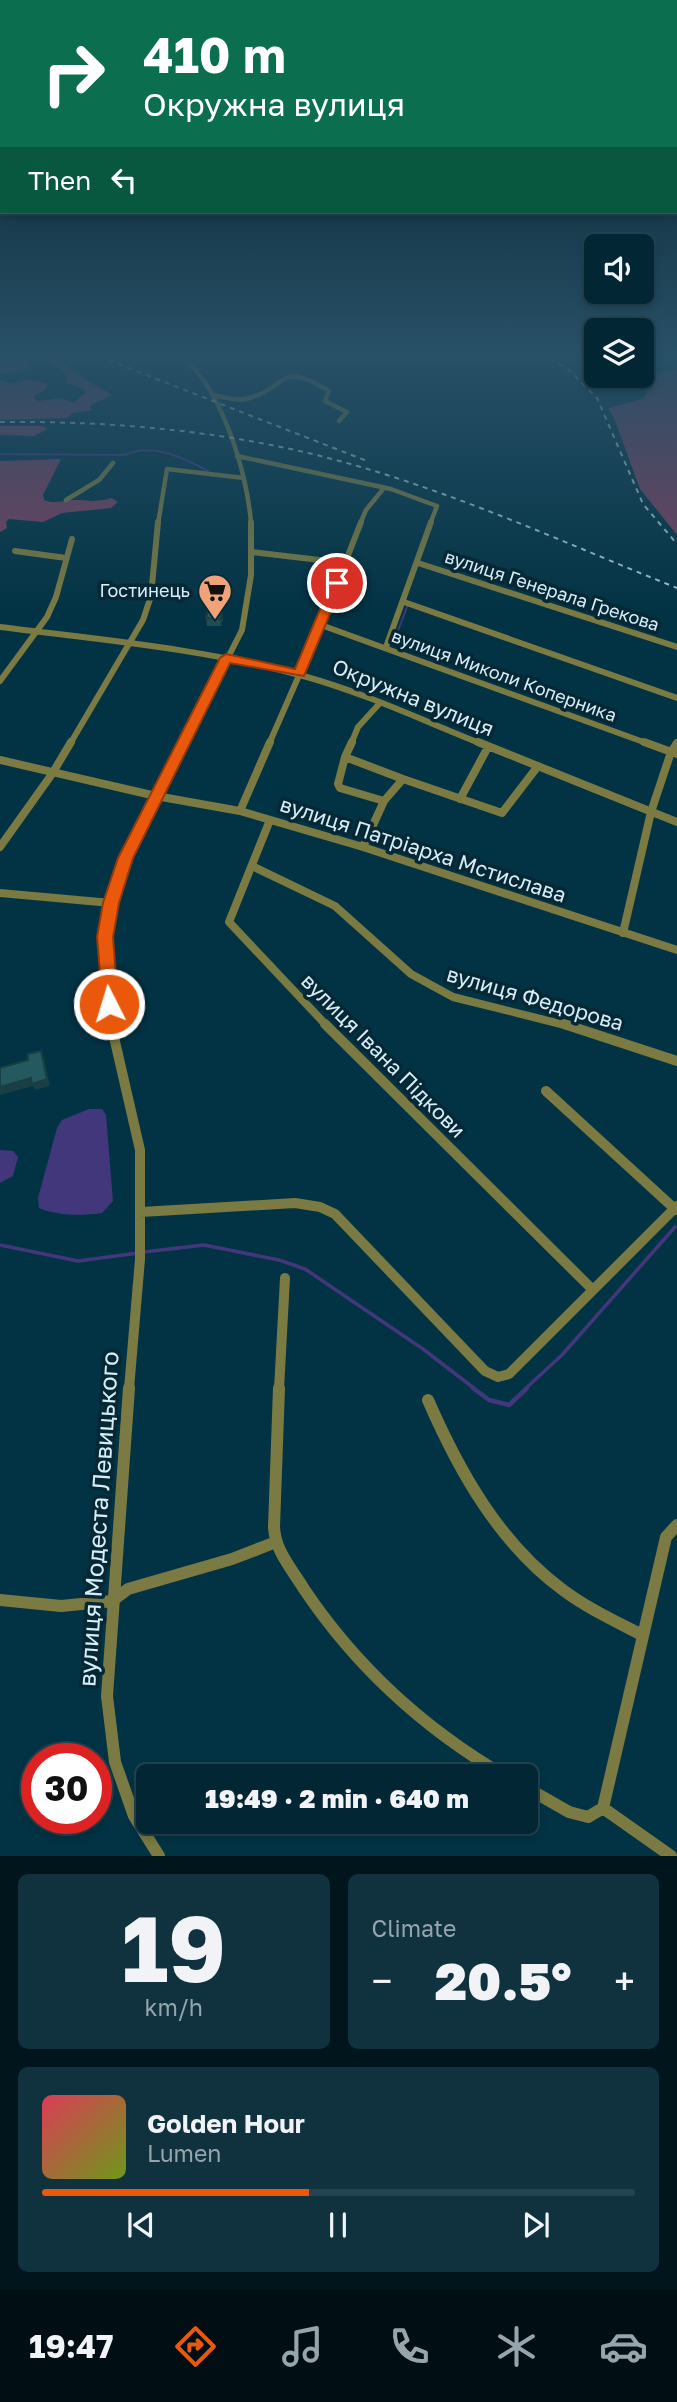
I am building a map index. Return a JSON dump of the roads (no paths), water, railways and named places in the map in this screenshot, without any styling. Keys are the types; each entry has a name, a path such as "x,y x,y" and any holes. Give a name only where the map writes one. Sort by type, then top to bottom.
{"street":[{"path":"230,440 244,478 251,552 249,611 126,858 111,903 105,937 111,1026 140,1150 141,1212 295,1203 320,1207 335,1214 485,1371 498,1377 509,1374 676,1208 546,1091"},
{"name":"вулиця Генерала Грекова","path":"237,457 384,488 424,499 437,506 386,647"},
{"path":"66,500 99,480 113,463"},
{"path":"0,847 52,774 129,645 151,596 158,522 167,469 244,478"},
{"path":"240,811 321,625 366,510 384,488"},
{"path":"0,681 37,632 56,597 72,539"},
{"path":"15,551 66,558"},
{"path":"251,552 345,563"},
{"name":"вулиця Генерала Грекова","path":"418,562 677,647"},
{"path":"404,602 677,698"},
{"name":"вулиця Миколи Коперника","path":"321,625 674,753"},
{"name":"Окружна вулиця","path":"0,627 226,658 299,674 380,703 677,822"},
{"path":"380,703 358,727 345,757 338,784 340,788 384,801"},
{"path":"623,933 652,812 677,743"},
{"path":"460,799 488,747"},
{"path":"345,757 502,813 538,766"},
{"name":"вулиця Патріарха Мстислава","path":"0,760 52,774 240,811 363,847 677,950"},
{"path":"363,847 384,801 403,779"},
{"name":"вулиця Івана Підкови","path":"270,820 232,913 229,922 232,928 378,1079 593,1290"},
{"name":"вулиця Федорова","path":"252,866 335,906 402,967 453,997 547,1019 677,1061"},
{"path":"0,893 111,903"},
{"name":"вулиця Модеста Левицького","path":"141,1212 140,1259 112,1601 107,1696 115,1762 134,1816 159,1856"},
{"path":"285,1278 275,1443 276,1542 321,1613 356,1660 391,1696 484,1764"},
{"path":"428,1400 447,1448 471,1489 516,1547 551,1581 587,1606 642,1635"},
{"path":"538,1794 569,1812 588,1817 603,1808 666,1537 677,1525"},
{"path":"0,1601 61,1606 112,1601 128,1588 232,1559 276,1542"},
{"path":"603,1808 671,1856"}],"waterway":[{"path":"0,454 125,455 146,450 168,453 208,471"},
{"path":"393,644 407,607"},
{"path":"525,1389 562,1355 675,1227"},
{"path":"0,1245 78,1261 138,1253"},
{"path":"144,1252 204,1245 279,1260 305,1269 423,1349 475,1389"},
{"path":"473,1388 489,1400 509,1405 527,1388"}],"railway":[{"path":"243,440 352,464 447,495 677,588"},
{"path":"312,440 367,461"},
{"path":"615,440 643,504 677,544"}],"place":[{"name":"Гостинець","path":"215,621"}]}
